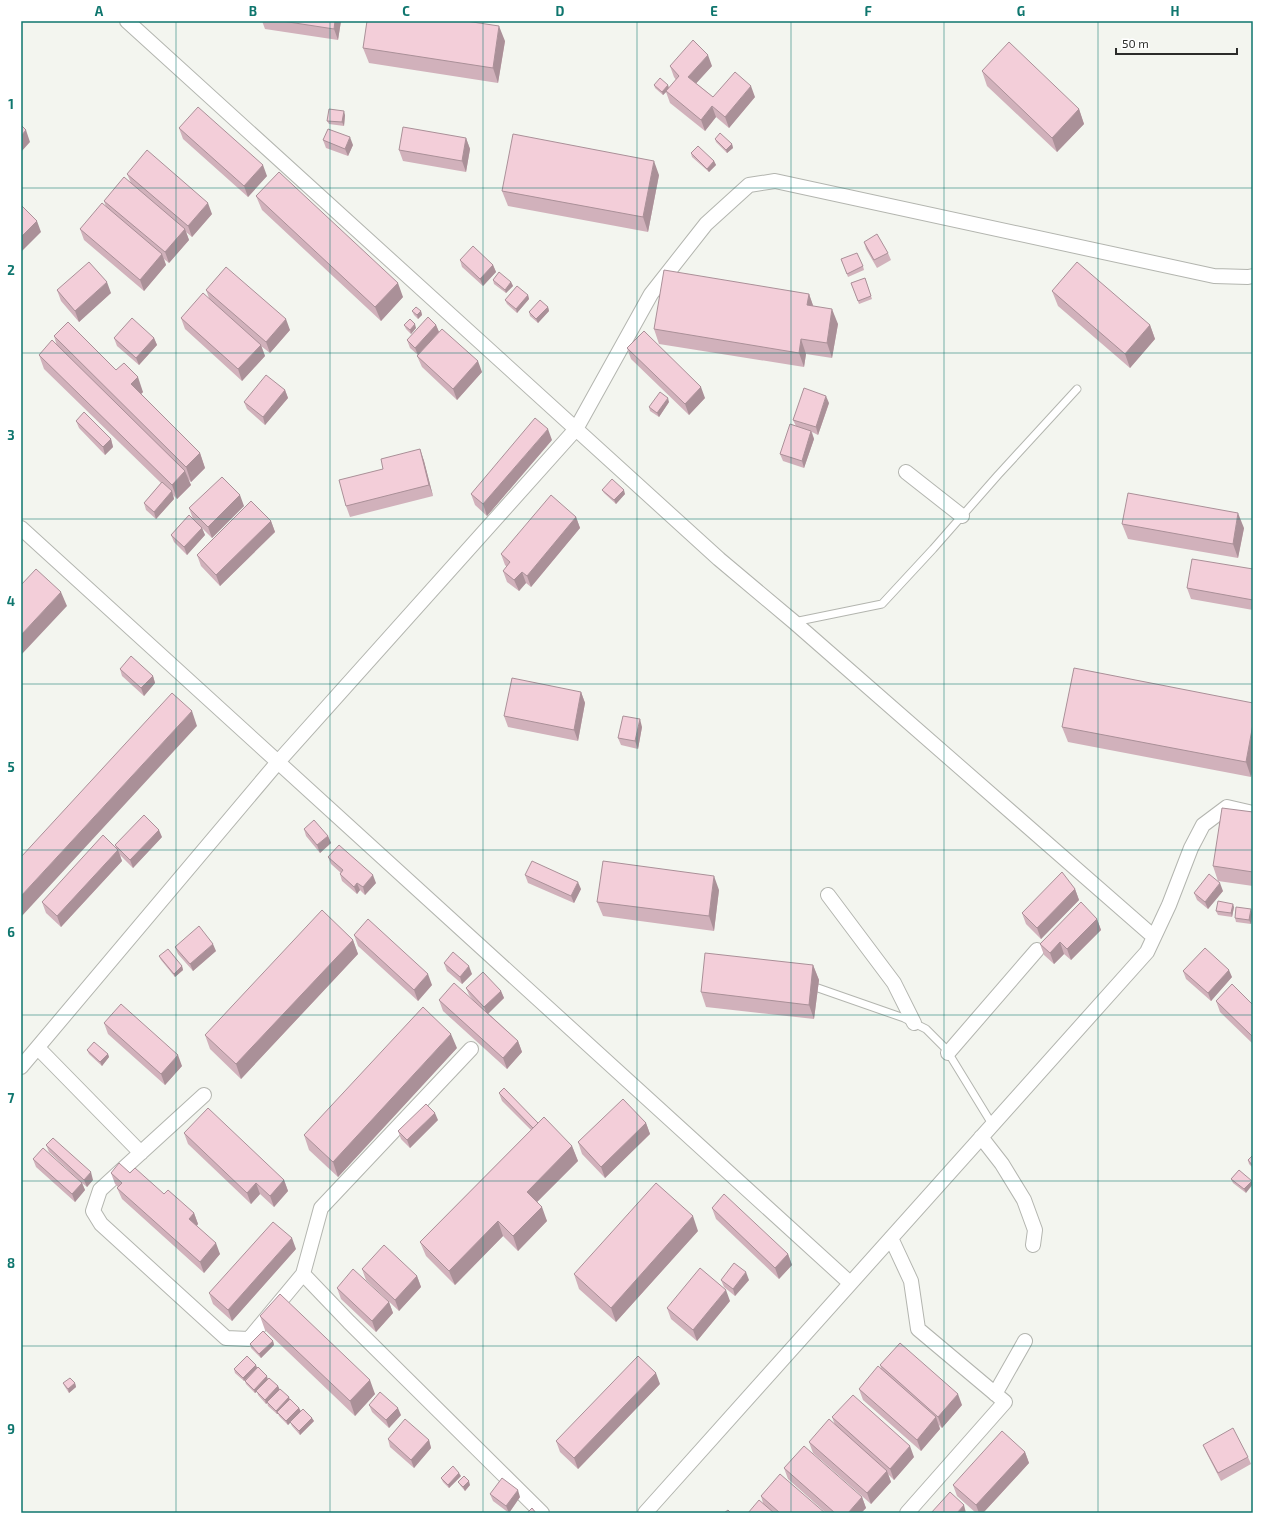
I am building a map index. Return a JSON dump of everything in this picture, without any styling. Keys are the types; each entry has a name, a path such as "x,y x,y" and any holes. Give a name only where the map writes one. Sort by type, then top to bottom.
{"street":[{"path":"127,21 719,559 794,622 1154,937"},
{"path":"21,1067 278,762 576,429 651,294 706,224 749,185 775,181 1214,276 1251,281"},
{"path":"906,472 962,516"},
{"path":"21,528 850,1283"},
{"path":"653,1510 850,1283 1147,952 1169,905 1191,848 1203,825 1227,807 1253,813"},
{"path":"828,895 894,983 914,1023"},
{"path":"948,1053 1037,950"},
{"path":"38,1048 141,1152"},
{"path":"204,1095 100,1190 93,1211 101,1224 226,1338 249,1340 303,1274 321,1208 471,1049"},
{"path":"981,1137 1002,1164 1024,1200 1034,1230 1033,1245"},
{"path":"891,1238 911,1281 918,1329 1005,1402 907,1513"},
{"path":"303,1274 349,1322 542,1513"},
{"path":"995,1394 1025,1341"}],"lane":[{"path":"794,622 882,604 1077,389"},
{"path":"818,988 904,1018 926,1029 948,1053 992,1124"}],"building":[{"path":"282,21 335,21 334,29"},
{"path":"367,21 466,21 499,26 493,68 363,48"},
{"path":"693,40 708,55 688,77 713,97 735,72 751,86 725,117 712,106 701,120 666,91 679,76 670,66"},
{"path":"1009,42 1079,109 1052,138 982,71"},
{"path":"660,78 668,85 662,92 654,85"},
{"path":"198,107 263,165 244,186 179,128"},
{"path":"329,109 344,111 342,122 327,121"},
{"path":"21,125 26,130 21,136"},
{"path":"403,127 466,138 462,161 399,150"},
{"path":"328,129 350,137 345,149 323,140"},
{"path":"720,133 732,144 726,150 715,139"},
{"path":"513,134 654,161 643,217 502,191"},
{"path":"698,146 714,161 707,169 691,153"},
{"path":"147,150 208,203 188,226 127,174"},
{"path":"279,172 398,283 375,307 256,196"},
{"path":"124,177 185,229 165,252 104,201"},
{"path":"102,203 162,254 140,280 80,229"},
{"path":"21,205 37,221 21,237"},
{"path":"877,234 888,253 874,260 864,242"},
{"path":"473,246 493,265 480,279 460,260"},
{"path":"857,253 863,266 847,274 841,259"},
{"path":"89,262 107,282 75,311 57,290"},
{"path":"1077,262 1150,325 1125,354 1052,291"},
{"path":"226,267 286,319 266,342 206,290"},
{"path":"664,270 809,294 807,305 832,309 827,343 801,339 799,353 654,329"},
{"path":"499,272 511,282 505,290 493,280"},
{"path":"865,278 871,296 858,301 851,283"},
{"path":"517,286 528,295 516,309 505,300"},
{"path":"203,293 261,345 238,369 181,318"},
{"path":"540,300 548,307 536,319 529,312"},
{"path":"416,307 421,311 417,315 412,311"},
{"path":"428,317 436,325 415,348 407,340"},
{"path":"132,318 154,338 136,358 114,338"},
{"path":"410,319 415,324 410,330 404,325"},
{"path":"68,322 116,370 124,363 138,377 131,384 200,453 186,467 54,336"},
{"path":"442,329 478,361 453,389 417,356"},
{"path":"644,331 701,387 685,404 627,348"},
{"path":"52,340 185,471 172,485 39,355"},
{"path":"266,375 285,390 263,417 244,402"},
{"path":"804,388 826,396 816,427 793,420"},
{"path":"660,392 668,398 657,413 649,407"},
{"path":"84,412 111,439 103,447 76,421"},
{"path":"535,418 548,429 483,504 471,494"},
{"path":"790,424 811,431 802,461 780,454"},
{"path":"420,449 429,485 346,506 339,480 383,469 381,459"},
{"path":"222,477 240,495 208,527 189,508"},
{"path":"612,479 624,490 614,500 602,490"},
{"path":"162,482 172,491 154,512 144,503"},
{"path":"1128,493 1238,513 1233,544 1122,524"},
{"path":"551,495 576,517 527,576 522,572 514,580 503,571 510,562 501,554"},
{"path":"251,501 271,521 216,575 197,555"},
{"path":"189,515 202,528 184,547 171,535"},
{"path":"1192,559 1253,569 1253,600 1187,588"},
{"path":"36,569 61,592 21,635 21,585"},
{"path":"131,656 153,676 141,688 120,669"},
{"path":"1074,668 1253,703 1253,724 1246,762 1062,727"},
{"path":"512,678 581,692 574,730 504,716"},
{"path":"172,693 192,711 21,896 21,857"},
{"path":"623,716 640,719 635,741 618,738"},
{"path":"1222,808 1253,812 1253,872 1213,866"},
{"path":"144,815 159,830 130,860 115,845"},
{"path":"314,820 328,836 317,845 304,829"},
{"path":"103,835 118,850 57,916 42,902"},
{"path":"339,845 373,875 363,887 357,883 354,887 340,874 343,870 328,857"},
{"path":"532,861 578,882 571,896 525,875"},
{"path":"603,861 714,876 709,916 597,902"},
{"path":"1062,872 1075,889 1037,928 1022,913"},
{"path":"1209,874 1220,883 1205,902 1194,893"},
{"path":"1218,901 1233,904 1231,913 1216,911"},
{"path":"1081,902 1097,919 1067,949 1060,942 1050,953 1040,944"},
{"path":"1236,907 1251,909 1249,920 1235,918"},
{"path":"322,910 353,940 236,1064 205,1035"},
{"path":"368,919 428,974 414,990 354,935"},
{"path":"199,926 213,944 190,964 175,947"},
{"path":"1205,948 1229,970 1208,993 1183,971"},
{"path":"168,949 182,966 174,974 159,956"},
{"path":"453,952 469,966 460,977 444,963"},
{"path":"705,953 813,965 809,1005 701,992"},
{"path":"483,972 501,991 484,1007 466,988"},
{"path":"454,983 518,1041 503,1058 439,1000"},
{"path":"1232,984 1253,1005 1253,1037 1216,1001"},
{"path":"121,1004 178,1055 161,1074 104,1023"},
{"path":"423,1007 451,1034 333,1162 304,1135"},
{"path":"94,1042 108,1054 100,1062 87,1050"},
{"path":"504,1088 538,1123 533,1128 499,1093"},
{"path":"623,1099 646,1123 601,1167 578,1142"},
{"path":"426,1104 435,1113 407,1140 398,1131"},
{"path":"208,1108 284,1180 270,1196 256,1183 247,1193 184,1133"},
{"path":"544,1117 572,1146 527,1192 542,1207 513,1236 498,1221 449,1271 420,1242"},
{"path":"53,1138 91,1172 84,1180 46,1145"},
{"path":"43,1148 82,1183 72,1194 33,1159"},
{"path":"1253,1155 1253,1166 1248,1160"},
{"path":"119,1163 130,1173 135,1168 164,1194 168,1190 194,1213 189,1219 216,1243 200,1262 117,1188 122,1183 111,1173"},
{"path":"1239,1170 1252,1181 1244,1189 1231,1179"},
{"path":"656,1183 693,1216 611,1308 574,1274"},
{"path":"724,1194 788,1254 775,1268 712,1208"},
{"path":"273,1222 292,1238 228,1310 209,1293"},
{"path":"384,1245 417,1276 395,1300 362,1269"},
{"path":"734,1263 746,1272 733,1289 721,1280"},
{"path":"700,1268 726,1290 693,1330 667,1308"},
{"path":"353,1269 389,1302 372,1321 337,1288"},
{"path":"280,1294 370,1380 350,1401 260,1316"},
{"path":"263,1331 273,1341 259,1354 250,1344"},
{"path":"900,1343 958,1394 938,1417 880,1365"},
{"path":"247,1356 256,1365 243,1378 234,1369"},
{"path":"638,1356 656,1373 574,1458 556,1441"},
{"path":"878,1366 936,1417 917,1440 859,1389"},
{"path":"258,1367 267,1376 254,1390 245,1381"},
{"path":"70,1378 75,1383 68,1389 63,1383"},
{"path":"269,1378 278,1386 265,1400 256,1391"},
{"path":"280,1389 289,1397 276,1411 267,1402"},
{"path":"380,1392 398,1408 386,1420 369,1405"},
{"path":"853,1395 910,1446 890,1469 832,1417"},
{"path":"290,1399 299,1408 286,1421 277,1412"},
{"path":"303,1409 312,1418 299,1431 290,1422"},
{"path":"405,1419 429,1440 411,1460 388,1439"},
{"path":"829,1419 887,1471 867,1493 809,1442"},
{"path":"1233,1428 1248,1457 1218,1473 1203,1445"},
{"path":"1002,1431 1025,1452 976,1505 953,1485"},
{"path":"804,1446 862,1497 848,1513 835,1513 784,1468"},
{"path":"453,1466 459,1473 448,1485 441,1478"},
{"path":"780,1474 825,1513 780,1513 761,1496"},
{"path":"464,1476 469,1481 463,1487 458,1482"},
{"path":"502,1478 518,1490 506,1506 490,1494"},
{"path":"950,1492 964,1505 957,1513 931,1513"},
{"path":"759,1500 774,1513 748,1513"},
{"path":"532,1508 536,1513 527,1513"},
{"path":"728,1510 731,1513 724,1513"}]}
